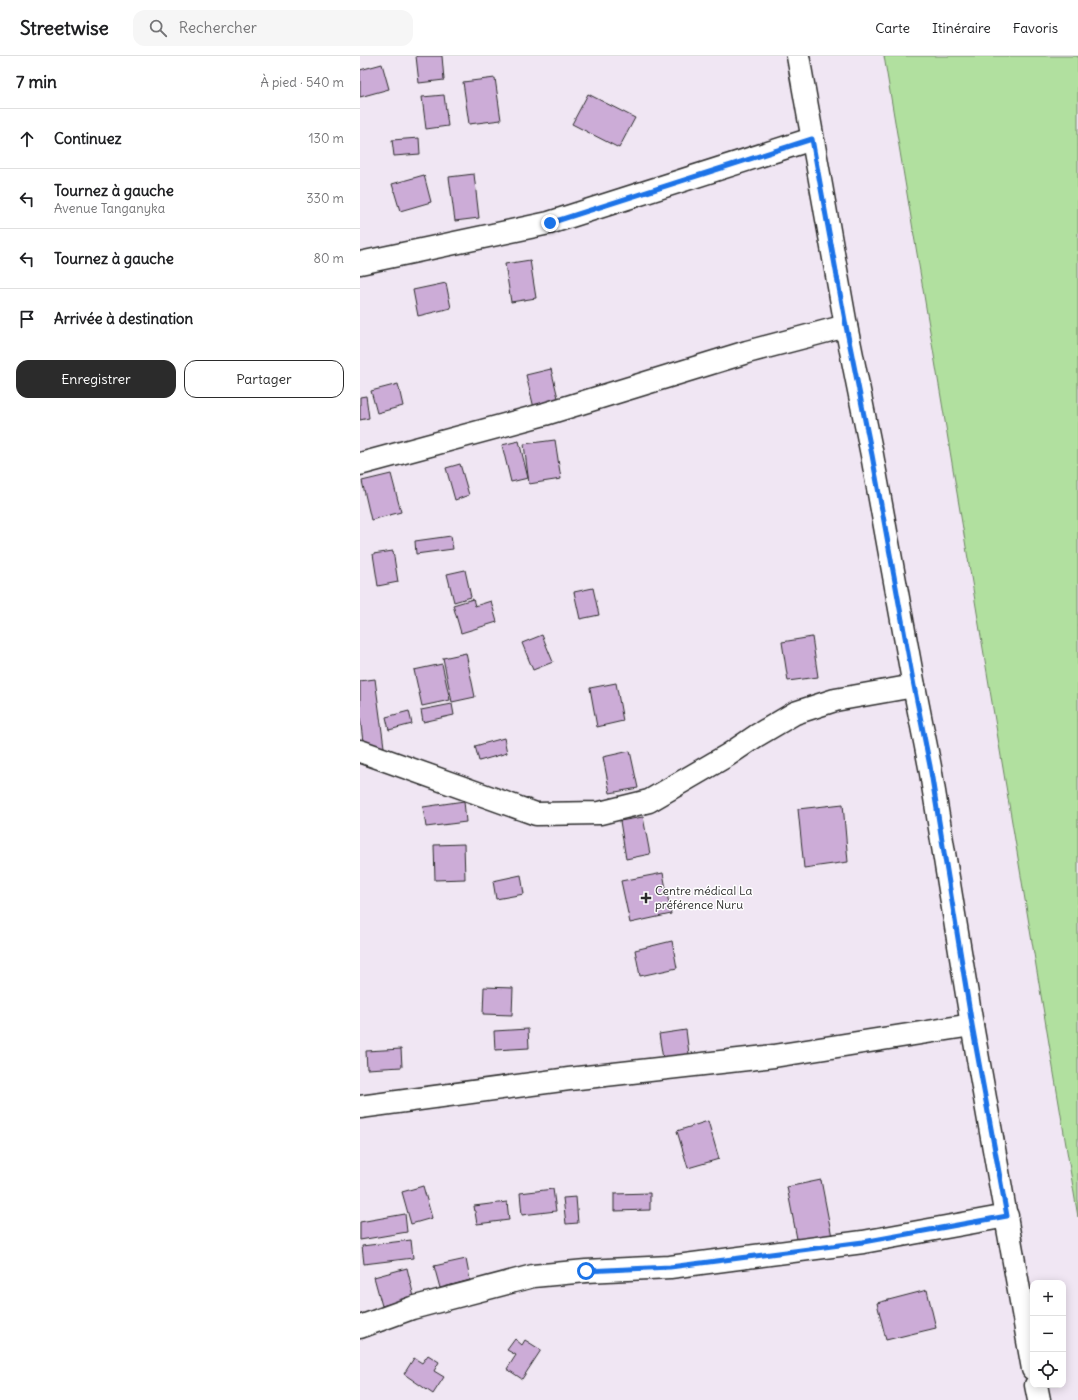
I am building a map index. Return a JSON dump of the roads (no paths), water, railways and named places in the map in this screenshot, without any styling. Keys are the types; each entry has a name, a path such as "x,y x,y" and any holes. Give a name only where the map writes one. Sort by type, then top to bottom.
{"street":[{"path":"798,56 846,326 872,455 930,766 972,1025 1030,1352"},
{"path":"360,263 550,223 812,139"},
{"path":"360,464 545,414 747,352 846,326"},
{"path":"360,751 536,814 600,813 649,801 728,755 756,736 795,713 835,700 914,686"},
{"path":"360,1107 569,1079 774,1056 972,1025"},
{"path":"360,1327 412,1308 533,1276 586,1271 670,1267 863,1242 1007,1216"},
{"path":"1037,1388 1039,1400"}],"place":[{"name":"Centre médical La préférence Nuru","path":"646,898"}]}
